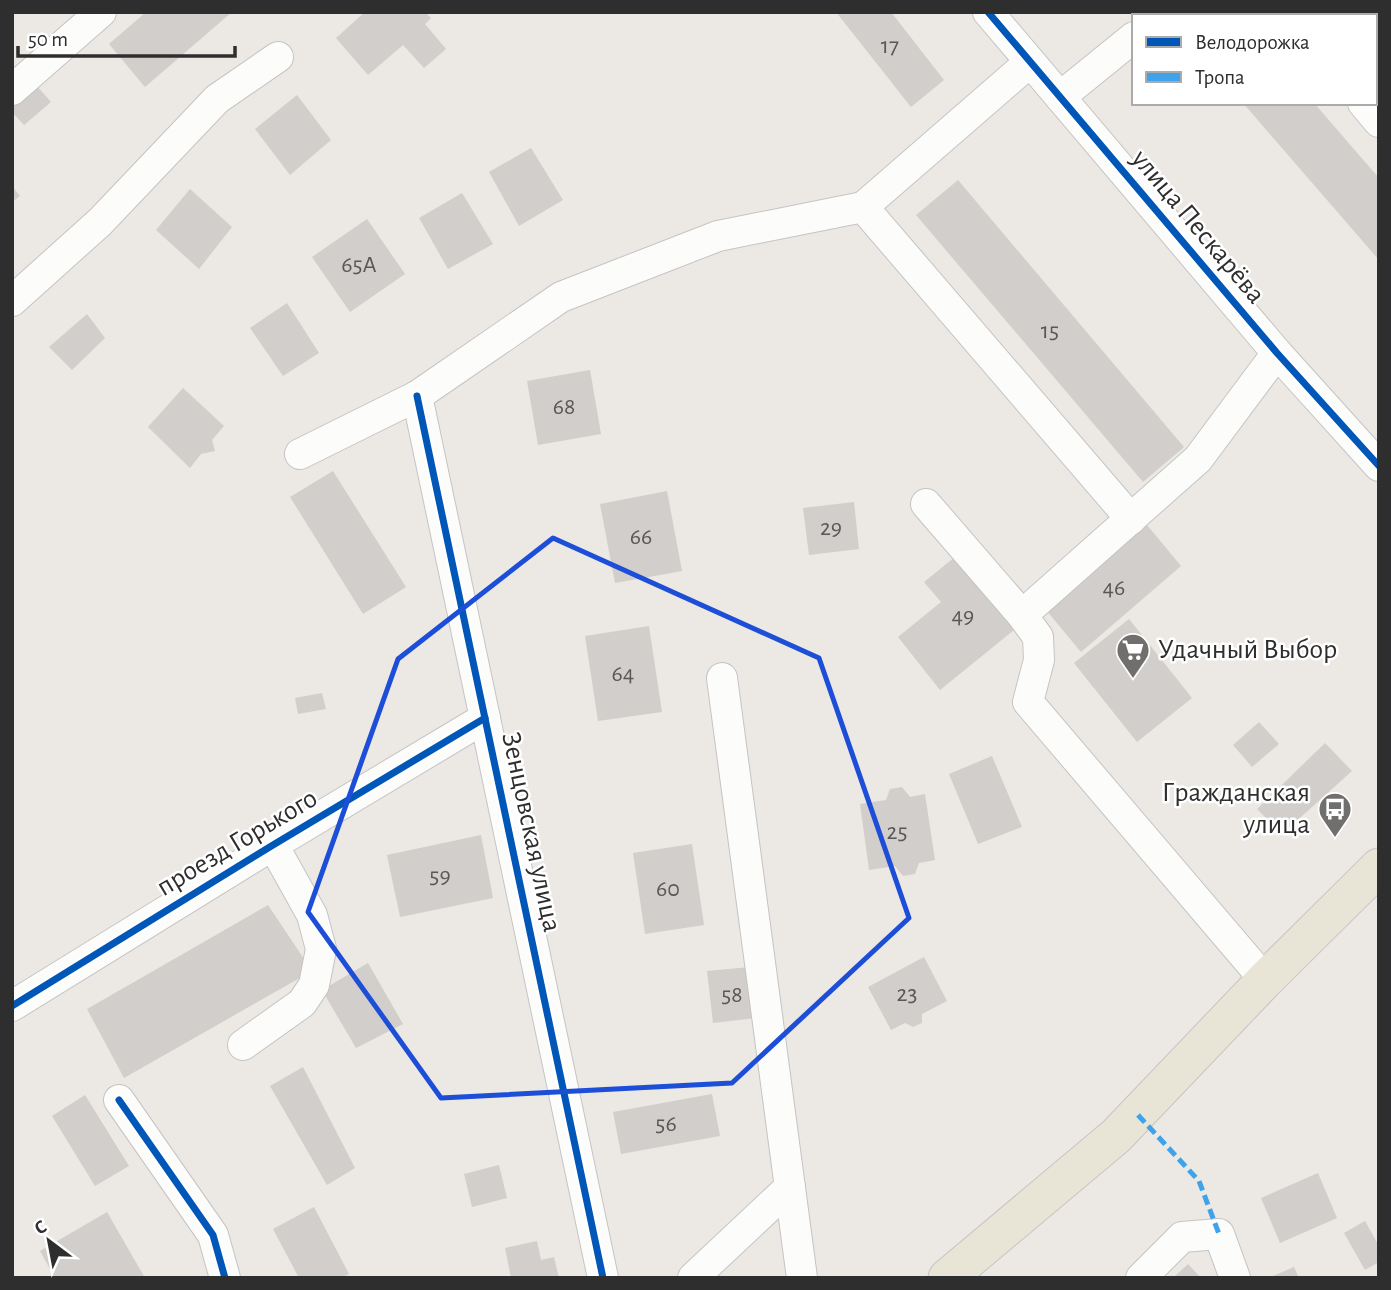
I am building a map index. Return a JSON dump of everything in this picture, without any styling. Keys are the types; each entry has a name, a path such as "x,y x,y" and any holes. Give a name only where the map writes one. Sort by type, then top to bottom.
{"main road":[{"path":"947,1278 1116,1136 1265,980 1379,867"}],"street":[{"path":"12,90 101,12"},
{"name":"улица Пескарёва","path":"988,12 1278,353 1379,467"},
{"path":"1060,97 1132,39"},
{"path":"12,301 100,222 217,99 278,57"},
{"path":"300,454 417,396 561,298 718,236 863,207 1030,62"},
{"path":"1365,105 1379,122"},
{"path":"863,207 1131,519"},
{"path":"1022,615 1198,459 1278,353"},
{"name":"Зенцовская улица","path":"417,396 603,1278"},
{"path":"926,504 1038,636 1039,660 1028,702 1265,980"},
{"path":"722,678 802,1278"},
{"name":"проезд Горького","path":"12,1006 485,718"},
{"path":"243,1045 303,1003 314,985 321,949 313,915 273,845"},
{"path":"119,1100 214,1234 225,1278"},
{"path":"693,1278 790,1188"},
{"path":"1141,1278 1182,1237 1219,1234 1235,1278"}],"highlighted area":[{"path":"553,538 819,658 909,918 732,1083 441,1098 308,912 398,659"}],"building":[{"path":"146,12 232,12 145,87 109,44"},
{"path":"365,12 425,12 431,18 425,24 446,49 424,68 403,45 368,75 336,38"},
{"path":"836,12 891,12 944,80 911,107"},
{"path":"36,85 51,102 24,125 12,112 12,106"},
{"path":"297,95 331,140 290,175 255,129"},
{"path":"1245,105 1316,105 1379,178 1379,260"},
{"path":"531,148 563,200 519,226 489,172"},
{"path":"958,180 1184,447 1143,482 916,215"},
{"path":"12,186 20,196 12,202"},
{"path":"190,189 232,227 199,269 156,230"},
{"path":"462,193 493,244 448,269 419,218"},
{"path":"367,219 405,274 350,312 312,257"},
{"path":"287,303 319,353 283,376 250,328"},
{"path":"87,314 105,338 72,370 49,347"},
{"path":"590,370 601,434 538,445 527,381"},
{"path":"183,388 224,426 212,440 215,451 201,454 190,468 148,427"},
{"path":"333,471 406,587 363,614 290,497"},
{"path":"667,491 682,571 615,583 600,504"},
{"path":"854,502 859,549 809,555 803,508"},
{"path":"1147,525 1181,566 1081,652 1046,610"},
{"path":"955,557 1014,630 940,690 898,637 941,602 924,582"},
{"name":"Удачный Выбор","path":"1129,619 1192,698 1137,742 1074,663"},
{"path":"649,626 662,712 598,721 585,636"},
{"path":"322,693 326,709 298,714 295,698"},
{"path":"1259,722 1279,744 1252,767 1233,745"},
{"path":"1325,743 1352,771 1282,834 1257,809"},
{"path":"992,756 1022,827 978,844 949,774"},
{"path":"902,787 910,797 925,794 935,860 919,863 915,874 903,876 895,866 869,870 860,804 886,800 890,789"},
{"path":"481,835 493,898 400,917 387,855"},
{"path":"692,844 704,925 645,934 633,853"},
{"path":"268,905 312,971 124,1078 87,1009"},
{"path":"924,957 947,1001 922,1014 922,1023 913,1027 905,1023 891,1030 868,987"},
{"path":"368,963 403,1024 356,1048 322,990"},
{"path":"750,967 756,1018 713,1023 707,971"},
{"path":"303,1067 355,1168 327,1185 270,1086"},
{"path":"712,1094 720,1136 621,1154 613,1112"},
{"path":"85,1095 129,1166 95,1186 52,1116"},
{"path":"499,1165 507,1198 472,1207 464,1174"},
{"path":"1318,1173 1337,1218 1280,1243 1261,1198"},
{"path":"314,1207 349,1274 341,1278 299,1278 273,1229"},
{"path":"107,1212 145,1278 55,1278 40,1251"},
{"path":"1365,1221 1379,1246 1379,1262 1365,1270 1344,1233"},
{"path":"537,1241 541,1260 554,1257 559,1278 511,1278 505,1248"},
{"path":"1188,1264 1201,1278 1173,1278"},
{"path":"1294,1267 1299,1278 1268,1278"}],"marked path":[{"path":"1138,1115 1199,1181 1219,1234"}],"cycle path":[{"path":"988,12 1277,353 1379,466"},
{"path":"417,396 603,1278"},
{"path":"12,1006 485,718"},
{"path":"119,1100 213,1235 225,1278"}],"place":[{"name":"Удачный Выбор","path":"1133,680"},
{"name":"Гражданская улица","path":"1335,839"}]}
